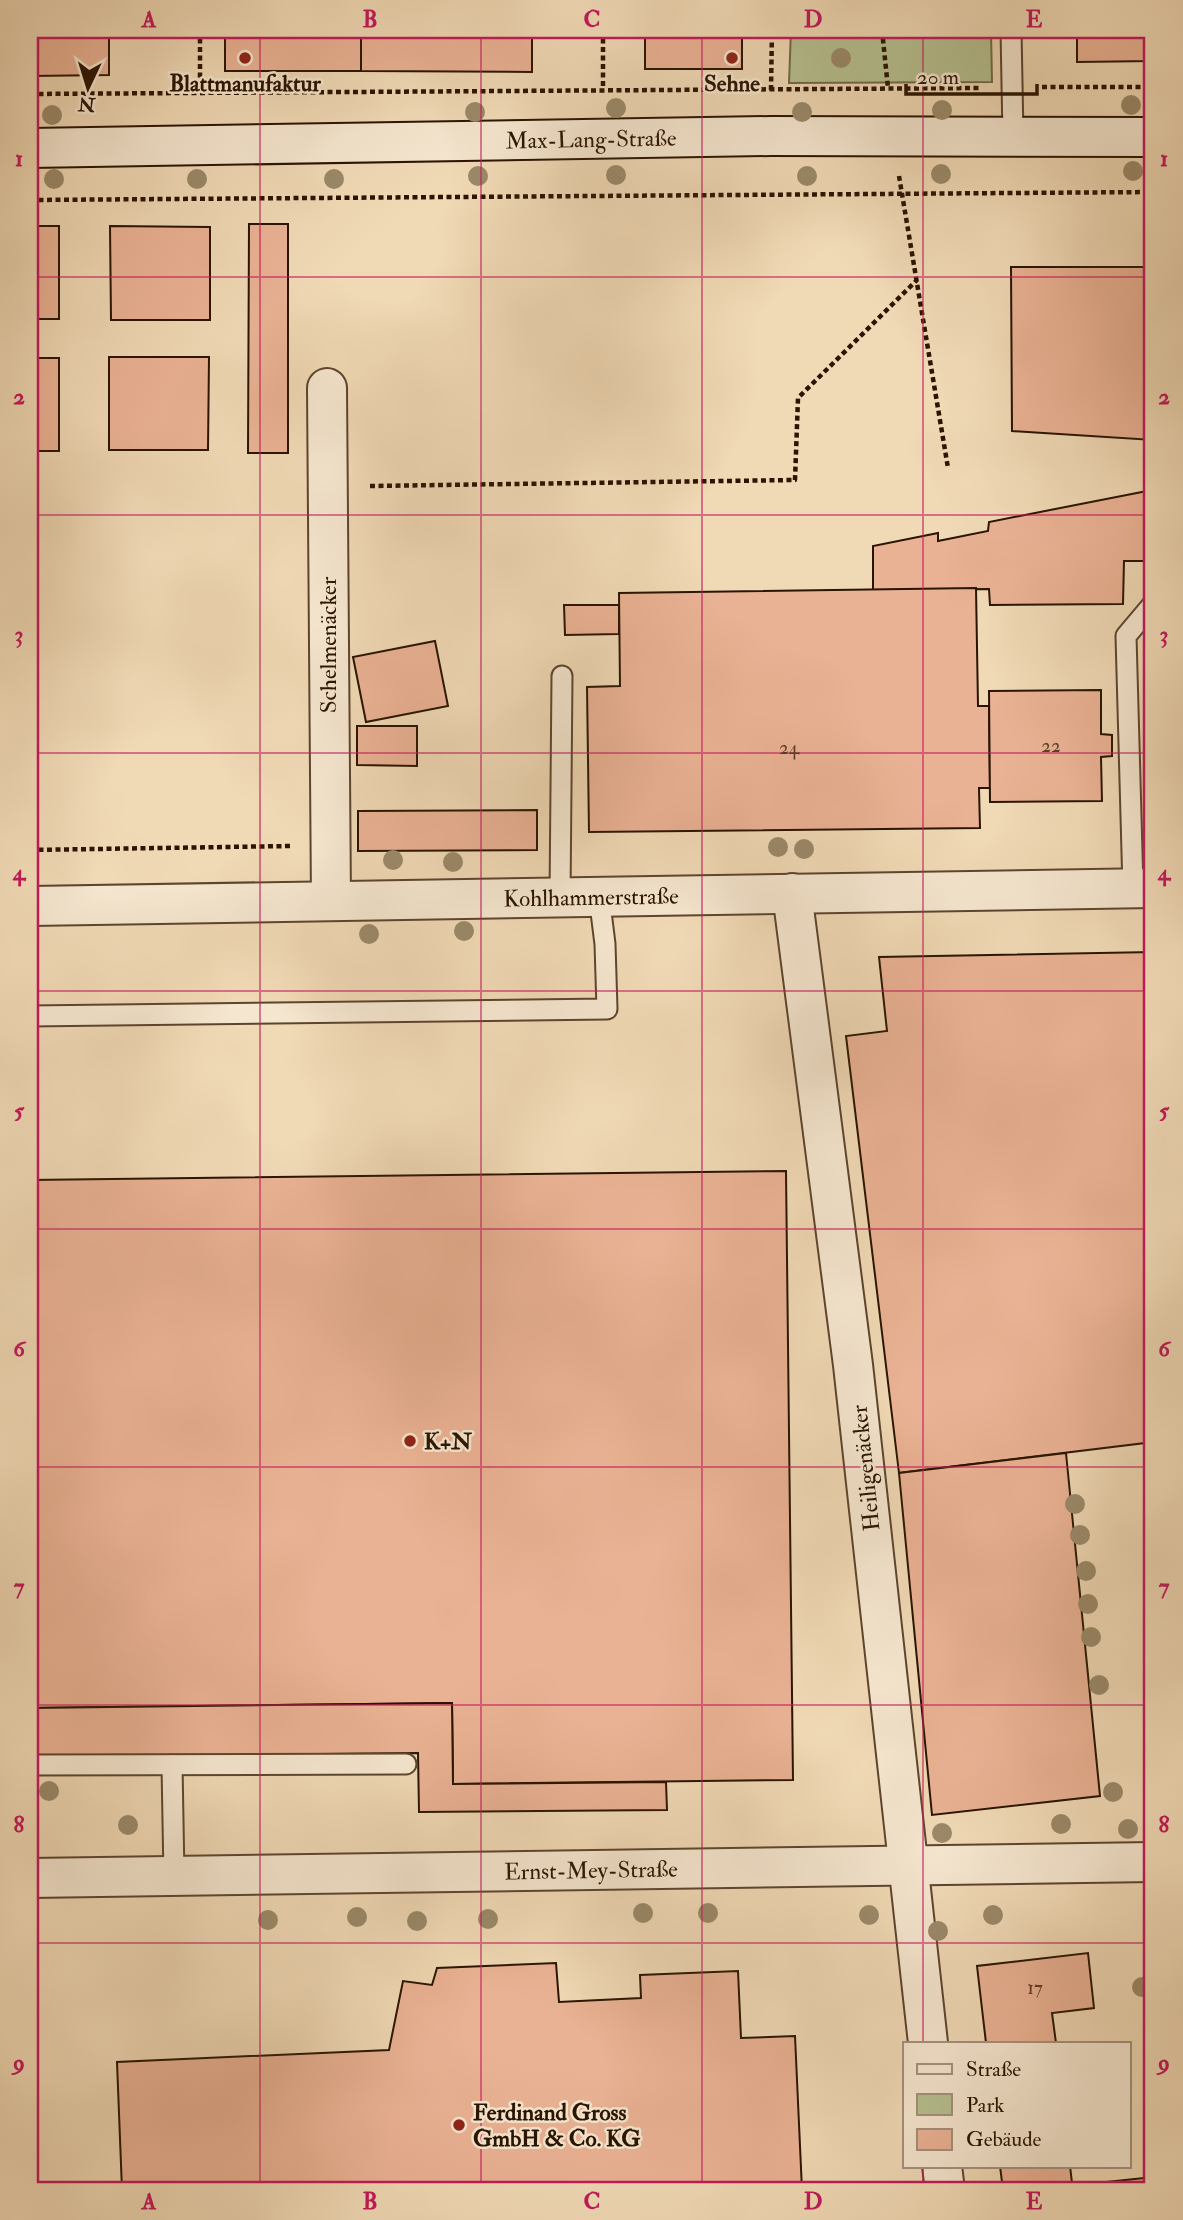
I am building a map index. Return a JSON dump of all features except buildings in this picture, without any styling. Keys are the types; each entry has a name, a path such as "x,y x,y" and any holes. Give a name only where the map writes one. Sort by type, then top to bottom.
{"street":[{"name":"Max-Lang-Straße","path":"30,148 771,136 1153,137"},
{"name":"Schelmenäcker","path":"327,388 331,901"},
{"name":"Kohlhammerstraße","path":"30,906 1143,888"},
{"name":"Heiligenäcker","path":"792,893 852,1351 928,2042"},
{"name":"Ernst-Mey-Straße","path":"30,1878 1153,1862"},
{"path":"942,2168 945,2190"}],"lane":[{"path":"1011,30 1013,136"},
{"path":"1143,888 1126,636 1153,604"},
{"path":"560,897 562,676"},
{"path":"30,1016 607,1009 605,944 599,896"},
{"path":"30,1765 406,1764"},
{"path":"172,1765 174,1876"}],"path":[{"path":"200,30 200,93"},
{"path":"603,30 603,89"},
{"path":"771,136 772,30"},
{"path":"882,30 893,136 948,468"},
{"path":"30,94 1153,86"},
{"path":"30,200 1153,192"},
{"path":"328,520 368,486 795,480 797,398 916,281"},
{"path":"30,850 330,846"}],"green space":[{"path":"791,30 991,30 992,82 789,83"}],"place":[{"name":"Blattmanufaktur","path":"245,58"},
{"name":"Sehne","path":"732,58"},
{"name":"K+N","path":"410,1441"},
{"name":"Ferdinand Gross GmbH & Co. KG","path":"459,2125"}]}
